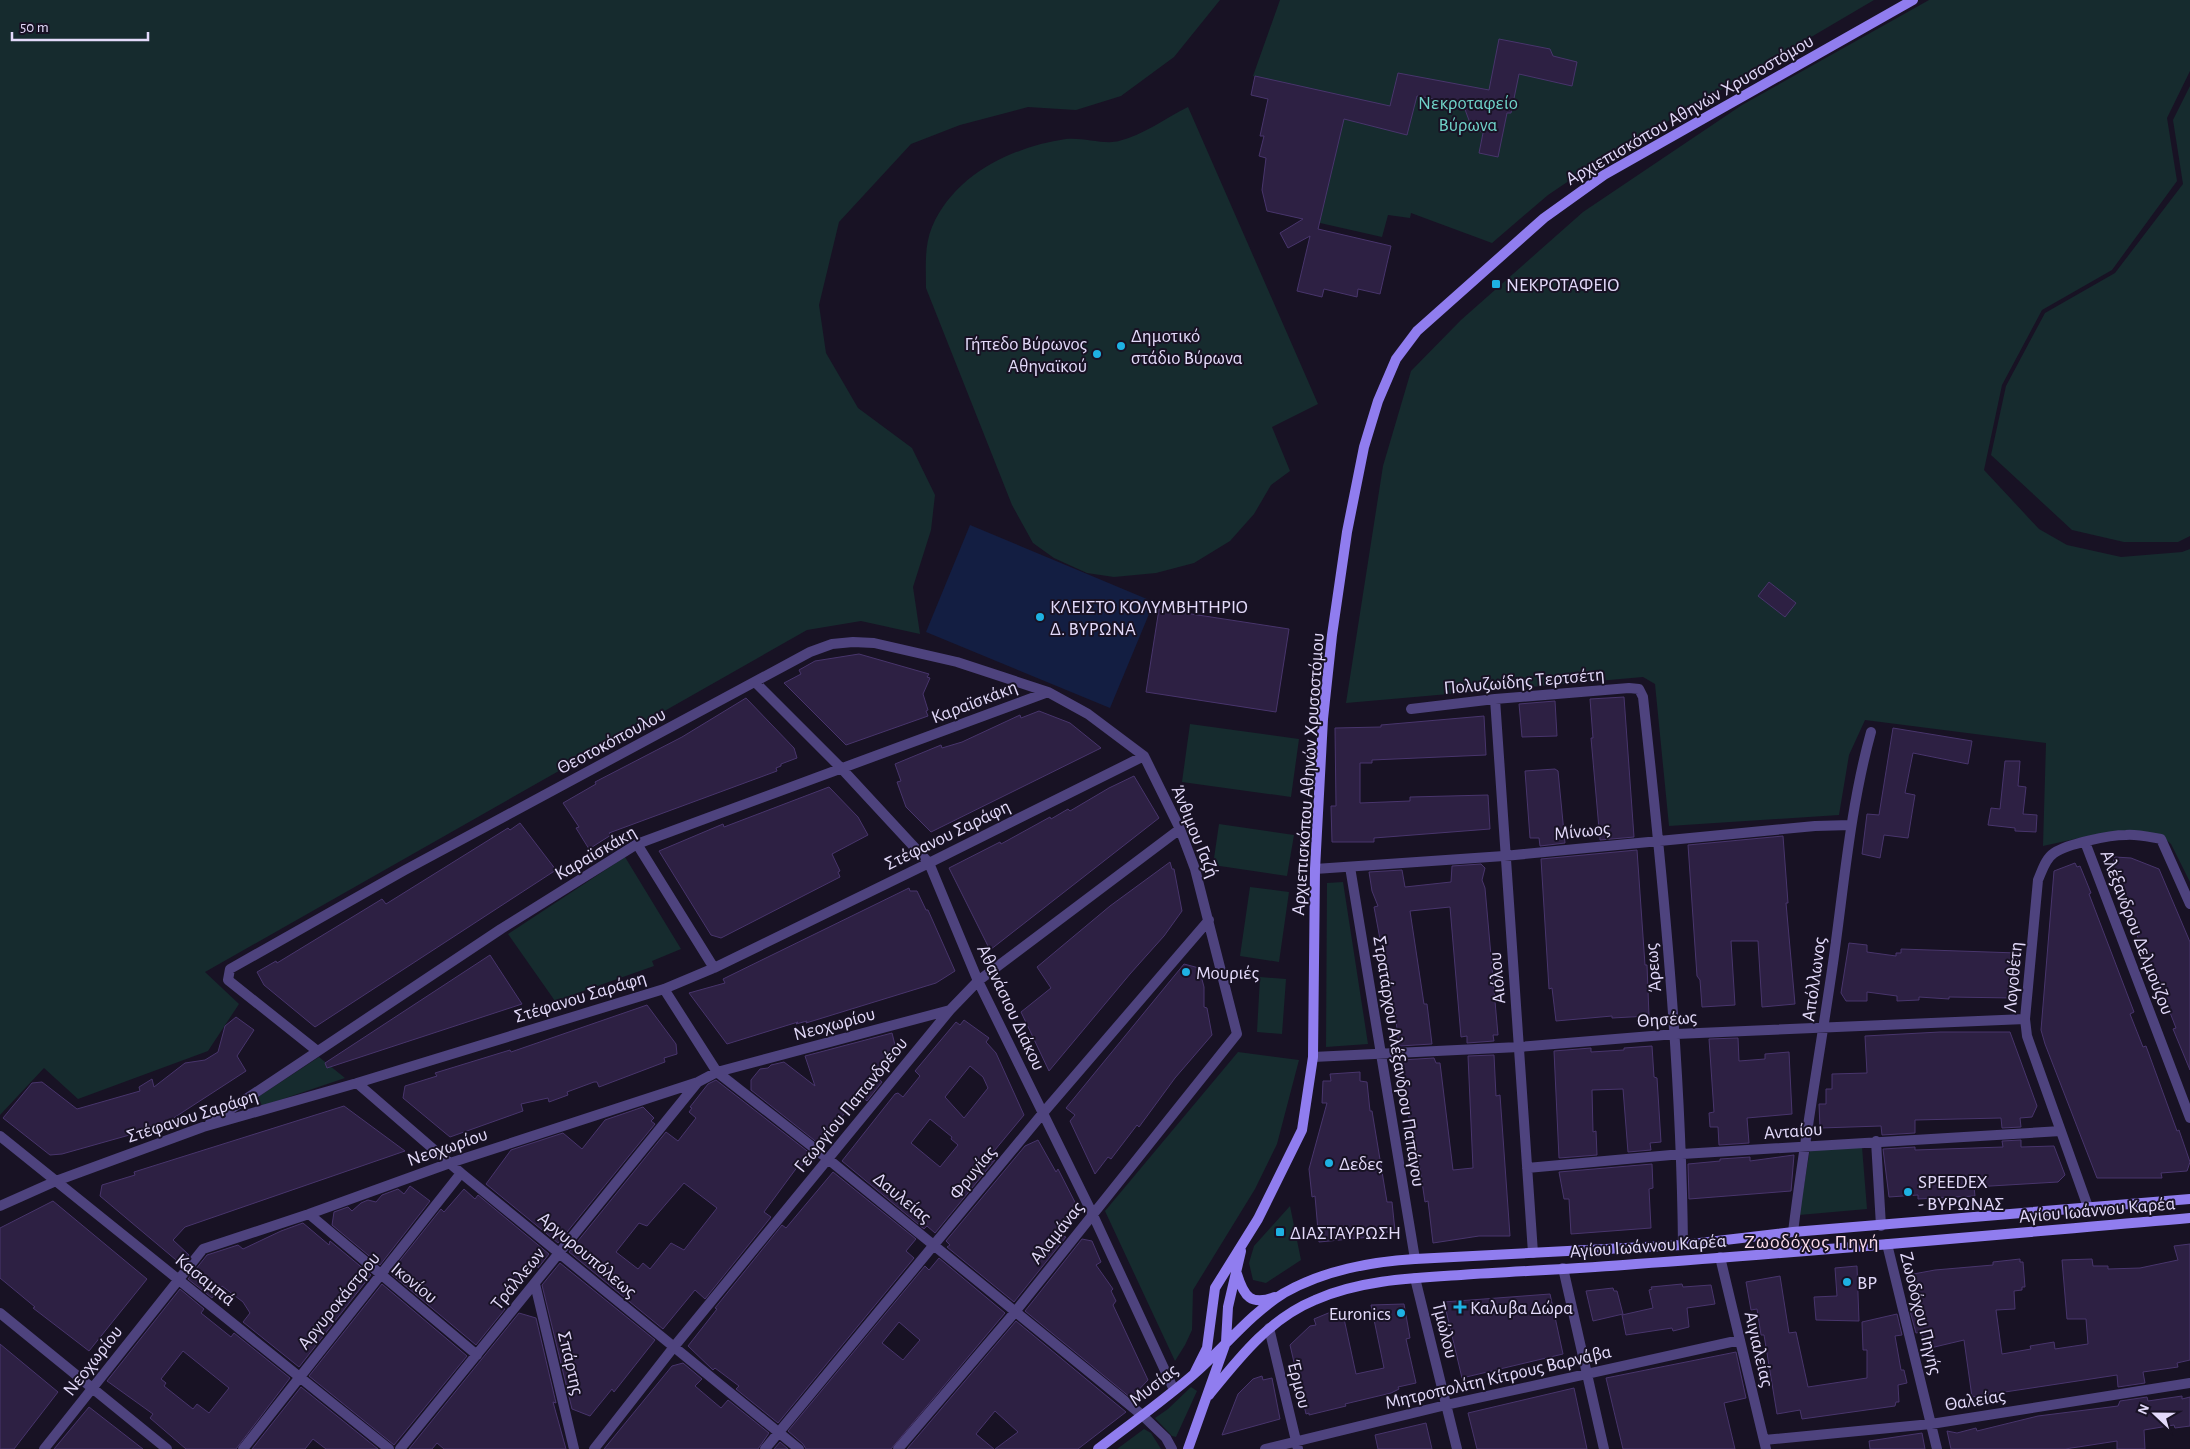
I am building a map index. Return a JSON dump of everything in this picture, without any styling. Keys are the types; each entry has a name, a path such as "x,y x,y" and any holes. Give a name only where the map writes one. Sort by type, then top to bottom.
{"street":[{"name":"Αρχιεπισκόπου Αθηνών Χρυσοστόμου","path":"1194,1374 1207,1348 1216,1288 1242,1247 1302,1130 1313,1057 1315,869 1323,719 1334,616 1364,447 1378,401 1405,345 1422,326 1500,256 1574,195 1604,175 1913,0"},
{"name":"Θεοτοκόπουλου","path":"316,1050 228,980 230,969 405,870 756,683 810,652 832,644 874,643 957,662 1048,692"},
{"name":"Αθανάσιου Διάκου","path":"756,683 842,769 929,863 978,981 1093,1216 1174,1390"},
{"name":"Πολυζωίδης Τερτσέτη","path":"1411,710 1495,699 1629,688 1639,689"},
{"name":"Άρεως","path":"1639,689 1643,697 1676,1034 1682,1154 1683,1245"},
{"name":"Άνθιμου Γαζή","path":"1048,692 1088,714 1144,756 1180,829 1195,869 1237,1034"},
{"name":"Καραϊσκάκη","path":"203,1127 500,929 637,844 1048,692"},
{"name":"Αιόλου","path":"1495,699 1504,856 1533,1253"},
{"name":"Απόλλωνος","path":"1793,1232 1851,825 1862,764 1871,732"},
{"name":"Στέφανου Σαράφη","path":"0,1206 56,1181 203,1127 357,1083 664,988 714,968 1144,756"},
{"name":"Μίνωος","path":"1315,869 1504,856 1658,840 1815,826 1851,825"},
{"name":"Γεωργίου Παπανδρέου","path":"594,1449 673,1348 950,1010 978,981 1180,829"},
{"name":"Λογοθέτη","path":"2088,1207 2027,1036 2025,1019 2038,880 2044,865 2054,853 2085,842 2125,835 2160,840 2168,853 2190,904"},
{"name":"Αλέξανδρου Δελμούζου","path":"2085,842 2190,1118"},
{"path":"637,844 714,968"},
{"name":"Στρατάρχου Αλέξανδρου Παπάγου","path":"1350,868 1380,1055 1416,1259"},
{"name":"Φρυγίας","path":"766,1449 1043,1113 1209,920"},
{"name":"Δαυλείας","path":"664,988 718,1072 828,1159 1142,1415 1166,1438 1172,1449"},
{"name":"Νεοχωρίου","path":"44,1449 203,1249 309,1214 450,1163 698,1082 718,1072 950,1010"},
{"name":"Θησέως","path":"1313,1057 1519,1047 1676,1034 2025,1019"},
{"name":"Αλαμάνας","path":"898,1449 1015,1312 1237,1034"},
{"name":"Τράλλεων","path":"400,1449 698,1082"},
{"name":"Αργυρουπόλεως","path":"357,1083 461,1173 799,1449"},
{"name":"Ανταίου","path":"1527,1168 1682,1154 2061,1131"},
{"name":"Κασαμπά","path":"0,1136 389,1449"},
{"path":"1876,1141 1881,1226"},
{"name":"Αργυροκάστρου","path":"243,1449 461,1173"},
{"name":"Αγίου Ιωάννου Καρέα","path":"1226,1342 1283,1294 1314,1278 1349,1268 1381,1262 1683,1245 1793,1232 1881,1226 2190,1198"},
{"name":"Ικονίου","path":"309,1214 477,1355"},
{"name":"Αγίου Ιωάννου Καρέα","path":"1209,1395 1247,1350 1269,1328 1289,1314 1322,1297 1374,1284 1415,1278 1888,1244 2190,1218"},
{"name":"Ζωοδόχου Πηγής","path":"1888,1244 1937,1449"},
{"name":"Αρχιεπισκόπου Αθηνών Χρυσοστόμου","path":"1188,1449 1209,1395 1226,1342 1228,1307 1242,1247"},
{"name":"Αιγιαλείας","path":"1720,1257 1765,1445"},
{"path":"1563,1268 1604,1449"},
{"path":"1237,1274 1245,1295 1252,1299 1264,1301 1283,1294"},
{"name":"Τμώλου","path":"1415,1278 1457,1449"},
{"name":"Σπάρτης","path":"535,1284 574,1449"},
{"path":"0,1313 167,1449"},
{"name":"Έρμου","path":"1269,1328 1297,1445"},
{"name":"Μητροπολίτη Κίτρους Βαρνάβα","path":"1265,1449 1297,1445 1446,1405 1740,1340"},
{"name":"Μυσίας","path":"1098,1449 1194,1374 1226,1342"},
{"name":"Θαλείας","path":"1765,1445 1931,1424 2190,1383"}],"green space":[{"path":"0,0 1220,0 1174,57 1121,96 1076,110 1028,107 960,125 911,144 839,222 819,305 826,353 858,408 912,448 935,495 931,530 913,587 920,634 861,621 807,630 205,972 239,1004 208,1051 78,1099 44,1068 0,1115"},
{"name":"Νεκροταφείο Βύρωνα","path":"1280,0 1874,0 1585,170 1548,195 1492,243 1411,213 1410,218 1388,215 1382,237 1276,213 1305,88 1253,76"},
{"path":"1929,0 2190,0 2190,71 2167,118 2177,181 2112,270 2042,310 2002,385 1984,470 2039,529 2067,545 2121,557 2182,552 2190,549 2190,882 2171,844 2161,835 2102,833 2043,846 2046,743 1865,720 1849,755 1839,815 1669,826 1655,684 1643,677 1346,703 1383,466 1411,371 1461,320 1583,212 1742,105"},
{"path":"2190,86 2190,536 2178,542 2124,542 2072,530 1991,455 2006,386 2045,313 2115,273 2183,184 2173,120"},
{"name":"Δημοτικό στάδιο Βύρωνα","path":"1188,107 1318,404 1272,427 1290,471 1271,485 1254,514 1230,541 1194,563 1156,573 1114,577 1087,573 1054,558 1033,543 1012,505 926,288 926,257 929,234 942,208 955,192 987,166 1006,156 1046,143 1066,139 1119,141 1146,131"},
{"path":"1190,724 1299,739 1291,797 1182,782"},
{"path":"1219,824 1294,835 1287,876 1213,865"},
{"path":"625,857 681,949 652,961 654,966 555,1001 508,934"},
{"path":"1343,882 1368,1044 1326,1047 1327,883"},
{"path":"1250,887 1289,892 1279,962 1240,956"},
{"path":"1260,977 1286,979 1282,1034 1257,1032"},
{"path":"1238,1052 1299,1060 1277,1144 1255,1189 1193,1290 1192,1330 1175,1361 1105,1211"},
{"path":"319,1057 345,1078 262,1106 258,1097"},
{"path":"1862,1147 1867,1209 1799,1215 1810,1149"},
{"path":"1290,1206 1301,1260 1266,1283 1253,1280 1249,1263 1254,1246"},
{"path":"1191,1387 1197,1391 1176,1437 1172,1436 1155,1418 1168,1409"},
{"path":"1144,1429 1151,1433 1161,1449 1117,1449"}],"water":[{"name":"ΚΛΕΙΣΤΟ ΚΟΛΥΜΒΗΤΗΡΙΟ Δ. ΒΥΡΩΝΑ","path":"970,525 1154,602 1110,708 926,632"}],"building":[{"path":"1499,39 1550,49 1553,56 1577,62 1572,86 1519,74 1511,113 1507,113 1498,157 1479,153 1483,133 1470,123 1463,104 1417,96 1407,135 1344,119 1318,229 1391,246 1380,294 1358,289 1357,297 1324,289 1322,297 1297,291 1310,236 1288,248 1280,233 1303,219 1267,211 1262,190 1266,158 1259,156 1264,136 1260,136 1268,99 1251,95 1255,76 1390,106 1398,73 1489,90"},
{"path":"1769,582 1796,603 1785,617 1758,596"},
{"path":"1159,609 1289,629 1276,712 1146,692"},
{"path":"859,654 929,674 927,677 930,678 923,694 928,716 846,745 784,683 801,674 799,670 815,661"},
{"path":"1624,697 1634,837 1600,840 1591,738 1593,738 1590,699"},
{"path":"746,698 794,748 797,758 781,764 781,766 776,768 777,771 609,833 611,835 589,849 576,828 579,827 563,803 596,784 595,782 682,737"},
{"path":"1555,701 1557,736 1522,737 1519,704"},
{"path":"1039,711 1070,723 1101,748 931,832 906,807 897,782 901,781 895,764 941,745 942,748 962,742 1020,715 1021,718"},
{"path":"1484,716 1486,755 1372,760 1372,763 1360,763 1360,803 1410,801 1410,797 1488,795 1490,829 1374,838 1374,842 1332,842 1331,806 1336,806 1335,728 1381,727 1381,725"},
{"path":"1893,728 1972,741 1968,764 1913,753 1905,793 1915,795 1908,838 1884,835 1880,858 1862,854 1867,814 1879,815"},
{"path":"2005,761 2020,761 2018,786 2026,787 2023,814 2037,815 2036,832 2015,831 2015,828 1988,825 1991,808 2000,809"},
{"path":"1555,769 1558,771 1565,843 1540,846 1539,838 1530,838 1525,771"},
{"path":"1134,776 1159,818 990,950 949,868 1000,842 1001,844 1050,817 1051,819 1068,809 1070,811"},
{"path":"829,787 858,817 868,835 832,854 840,871 838,872 840,877 721,938 711,935 659,851 723,824 724,827"},
{"path":"520,823 556,870 315,1027 264,985 257,972 276,961 277,963 382,899 386,904 508,828 510,830"},
{"path":"1783,836 1788,903 1786,903 1795,1004 1762,1007 1758,941 1731,941 1735,1005 1702,1007 1700,980 1697,976 1688,845"},
{"path":"1637,850 1645,965 1647,965 1649,1016 1612,1018 1612,1016 1556,1021 1552,988 1549,989 1541,859"},
{"path":"2115,857 2131,858 2159,869 2190,942 2190,1070 2173,1029 2176,1028 2164,997 2161,998 2111,867"},
{"path":"1170,862 1172,869 1174,869 1182,911 1164,936 1049,1071 1021,1012 1051,988 1037,967 1110,906"},
{"path":"2075,863 2077,867 2080,866 2091,893 2089,894 2134,1012 2130,1014 2143,1047 2146,1046 2177,1131 2179,1130 2190,1162 2187,1171 2161,1173 2162,1178 2097,1178 2045,1044 2041,1030 2054,871"},
{"path":"1481,864 1485,868 1482,880 1485,888 1498,1035 1493,1035 1494,1041 1467,1043 1467,1036 1461,1037 1450,907 1410,911 1424,1004 1427,1004 1432,1044 1399,1046 1394,1004 1390,1004 1374,907 1378,906 1372,891 1369,872 1402,870 1405,887 1451,882 1452,866"},
{"path":"909,888 910,891 917,891 926,910 928,910 955,971 936,983 806,1023 807,1021 796,1024 798,1022 727,1044 689,993 725,983 723,979"},
{"path":"1849,943 1867,945 1867,952 1896,956 1896,953 1901,953 1901,949 2017,953 2014,998 1949,997 1949,999 1919,997 1919,1000 1897,1001 1897,996 1867,992 1867,1001 1846,1001 1841,993"},
{"path":"490,955 522,1004 327,1068 325,1063"},
{"path":"1184,964 1199,968 1204,987 1204,1007 1207,1008 1212,1035 1175,1078 1139,1127 1137,1125 1111,1159 1108,1157 1095,1174 1070,1121 1075,1115 1066,1108"},
{"path":"647,1005 676,1044 677,1054 664,1058 665,1062 599,1087 597,1082 594,1082 567,1092 568,1095 549,1102 548,1098 521,1104 523,1111 450,1137 403,1098 405,1086 437,1076 435,1073 510,1050 511,1052"},
{"path":"236,1017 254,1030 237,1056 246,1071 169,1121 132,1131 133,1134 62,1154 50,1155 3,1118 32,1083 42,1082 77,1109 140,1091 139,1087 152,1079 154,1087 185,1063 205,1060 218,1052 225,1026"},
{"path":"964,1020 989,1038 986,1042 996,1053 1024,1115 980,1168 995,1160 935,1233 927,1226 924,1229 842,1161 895,1094 898,1093 903,1097 920,1076 915,1071 956,1022 960,1025","holes":["970,1066 983,1077 988,1088 964,1118 945,1097","930,1119 952,1137 951,1139 958,1145 940,1167 911,1143"]},
{"path":"1940,1032 2010,1032 2037,1106 2032,1117 2020,1118 2021,1127 2002,1128 2001,1118 1915,1120 1915,1133 1882,1135 1881,1126 1820,1128 1819,1104 1826,1104 1826,1089 1832,1089 1832,1074 1867,1073 1865,1036"},
{"path":"892,1033 896,1049 895,1053 875,1076 882,1082 867,1101 860,1095 819,1144 751,1090 751,1080 760,1069 784,1062 815,1086 805,1056"},
{"path":"1738,1038 1739,1061 1765,1059 1765,1054 1789,1052 1792,1114 1747,1118 1749,1143 1719,1145 1718,1127 1710,1127 1709,1113 1714,1112 1709,1039"},
{"path":"1652,1046 1654,1077 1657,1078 1661,1142 1650,1143 1651,1150 1628,1152 1623,1089 1592,1090 1593,1132 1596,1131 1597,1155 1559,1158 1554,1051 1591,1048 1591,1052"},
{"path":"1494,1055 1496,1096 1500,1095 1510,1236 1479,1236 1433,1243 1428,1201 1425,1202 1415,1135 1413,1135 1409,1118 1401,1060 1434,1058 1436,1063 1440,1063 1453,1170 1473,1168 1468,1056"},
{"path":"1360,1072 1360,1081 1367,1082 1370,1111 1372,1111 1387,1202 1392,1202 1395,1231 1381,1233 1381,1236 1319,1242 1315,1196 1312,1197 1309,1169 1327,1103 1322,1103 1323,1081 1331,1081 1330,1074"},
{"path":"716,1080 811,1154 800,1168 798,1166 764,1212 771,1217 705,1299 695,1290 663,1329 569,1252 666,1132 678,1141 696,1118 689,1112 692,1108 690,1107 708,1084","holes":["684,1183 717,1208 684,1250 671,1243 650,1269 643,1263 638,1269 616,1252 639,1223 647,1226"]},
{"path":"344,1106 405,1151 185,1227 173,1240 189,1255 182,1265 100,1196 102,1185 135,1175 134,1172"},
{"path":"643,1107 654,1118 651,1121 655,1124 558,1243 486,1184 511,1150 563,1133 582,1149 605,1120"},
{"path":"1038,1140 1056,1172 1058,1169 1080,1212 1061,1236 1066,1237 1014,1302 947,1247 950,1245 946,1241 1025,1146"},
{"path":"2021,1140 2021,1147 2054,1146 2065,1175 2058,1182 1974,1187 1975,1196 1918,1199 1918,1195 1889,1197 1883,1149 1915,1147 1915,1150 2003,1147 2002,1141"},
{"path":"1794,1155 1791,1191 1689,1199 1688,1164 1720,1161 1720,1159 1750,1157 1750,1161"},
{"path":"1652,1164 1653,1188 1649,1189 1651,1228 1571,1234 1569,1199 1564,1199 1559,1172"},
{"path":"833,1172 916,1239 906,1251 914,1258 778,1423 736,1389 739,1386 715,1368 713,1370 688,1346 717,1309 715,1308 782,1225 786,1228"},
{"path":"410,1186 430,1201 380,1265 332,1225 334,1212 348,1207 352,1211 361,1203 368,1200 376,1202 382,1195 398,1189 404,1194"},
{"path":"464,1189 475,1199 478,1195 549,1254 538,1268 535,1259 497,1307 505,1309 476,1345 390,1273 441,1209 444,1212"},
{"path":"53,1201 147,1279 89,1351 33,1308 35,1307 0,1278 0,1228"},
{"path":"303,1223 329,1245 330,1241 371,1275 299,1367 243,1322 250,1313 243,1302 222,1286 212,1298 188,1279 207,1255 238,1245 243,1249"},
{"path":"1082,1239 1092,1241 1101,1262 1096,1265 1113,1289 1111,1291 1116,1301 1113,1305 1148,1380 1131,1398 1025,1311"},
{"path":"2190,1244 2190,1360 2177,1363 2178,1367 2143,1372 2145,1383 2118,1387 2117,1375 1972,1397 1964,1340 1926,1349 1921,1332 1916,1333 1910,1311 1916,1310 1908,1275 1935,1270 1993,1265 1993,1262 2020,1259 2020,1262 2023,1262 2025,1287 2022,1287 2022,1290 2014,1291 2015,1309 1996,1310 2002,1354 2031,1349 2030,1346 2054,1342 2055,1349 2088,1344 2086,1319 2067,1319 2062,1260 2092,1259 2093,1266 2108,1266 2108,1269 2140,1268 2178,1260 2174,1246"},
{"path":"939,1258 1005,1313 891,1449 806,1449 788,1431 925,1266 929,1270","holes":["899,1322 920,1340 903,1360 882,1343"]},
{"path":"560,1263 655,1340 614,1392 612,1389 590,1416 572,1409 542,1285"},
{"path":"1857,1266 1859,1321 1816,1320 1814,1297 1837,1296 1835,1268"},
{"path":"1780,1276 1789,1333 1796,1332 1808,1387 1867,1378 1867,1350 1863,1350 1862,1322 1897,1314 1902,1335 1895,1336 1901,1370 1904,1370 1907,1383 1898,1385 1899,1402 1896,1402 1895,1406 1802,1419 1800,1410 1777,1414 1764,1335 1761,1335 1757,1309 1751,1310 1746,1282"},
{"path":"382,1284 467,1356 394,1445 309,1376"},
{"path":"1682,1284 1683,1287 1711,1285 1715,1304 1687,1308 1689,1327 1673,1331 1672,1328 1626,1335 1622,1315 1653,1308 1649,1290 1652,1289 1651,1287"},
{"path":"1613,1288 1614,1291 1617,1291 1623,1314 1593,1321 1586,1291"},
{"path":"180,1289 204,1309 201,1313 231,1337 234,1333 290,1378 236,1449 186,1449 150,1418 153,1414 107,1381","holes":["183,1351 229,1388 209,1413 197,1404 193,1409 164,1386 166,1383 161,1379"]},
{"path":"1550,1294 1563,1354 1462,1378 1444,1302"},
{"path":"1404,1304 1410,1338 1406,1339 1416,1383 1398,1387 1399,1389 1391,1393 1345,1404 1346,1406 1309,1415 1309,1413 1306,1414 1290,1345 1310,1326 1316,1325 1314,1319 1338,1309 1340,1314 1343,1314 1356,1374 1384,1368 1371,1305"},
{"path":"519,1313 536,1318 556,1403 553,1402 566,1449 444,1449 437,1443 432,1449 409,1449"},
{"path":"1016,1321 1126,1412 1078,1449 995,1449 1018,1432 995,1411 976,1434 994,1449 907,1449"},
{"path":"0,1344 58,1392 14,1449 0,1449"},
{"path":"1736,1352 1746,1398 1724,1403 1735,1449 1623,1449 1606,1378"},
{"path":"683,1363 702,1379 695,1386 721,1408 728,1400 769,1433 758,1449 604,1449 672,1366"},
{"path":"1262,1376 1263,1380 1272,1378 1280,1419 1222,1435 1238,1394 1253,1379"},
{"path":"301,1387 378,1449 326,1449 313,1439 305,1449 252,1449"},
{"path":"1574,1388 1587,1449 1477,1449 1468,1413"},
{"path":"2182,1396 2182,1399 2190,1397 2190,1426 2175,1428 2174,1425 2144,1430 2145,1449 2117,1449 2117,1441 2065,1449 1951,1449 1947,1431 1957,1433 1976,1428 1977,1431 2038,1416 2118,1406 2120,1401 2147,1397 2148,1401"},
{"path":"89,1407 143,1449 54,1449"},
{"path":"1426,1423 1432,1449 1378,1449 1375,1435"},
{"path":"1922,1433 1925,1449 1870,1449 1869,1441"},
{"path":"780,1442 788,1449 774,1449"}],"place":[{"name":"ΝΕΚΡΟΤΑΦΕΙΟ","path":"1496,284"},
{"name":"Δημοτικό στάδιο Βύρωνα","path":"1121,346"},
{"name":"Γήπεδο Βύρωνος Αθηναϊκού","path":"1097,354"},
{"name":"ΚΛΕΙΣΤΟ ΚΟΛΥΜΒΗΤΗΡΙΟ Δ. ΒΥΡΩΝΑ","path":"1040,617"},
{"name":"Μουριές","path":"1186,972"},
{"name":"Δεδες","path":"1329,1163"},
{"name":"SPEEDEX - ΒΥΡΩΝΑΣ","path":"1908,1192"},
{"name":"ΔΙΑΣΤΑΥΡΩΣΗ","path":"1280,1232"},
{"name":"BP","path":"1847,1282"},
{"name":"Καλυβα Δώρα","path":"1460,1307"},
{"name":"Euronics","path":"1401,1313"}],"district":[{"name":"Ζωοδόχος Πηγή","path":"1812,1241"}]}
